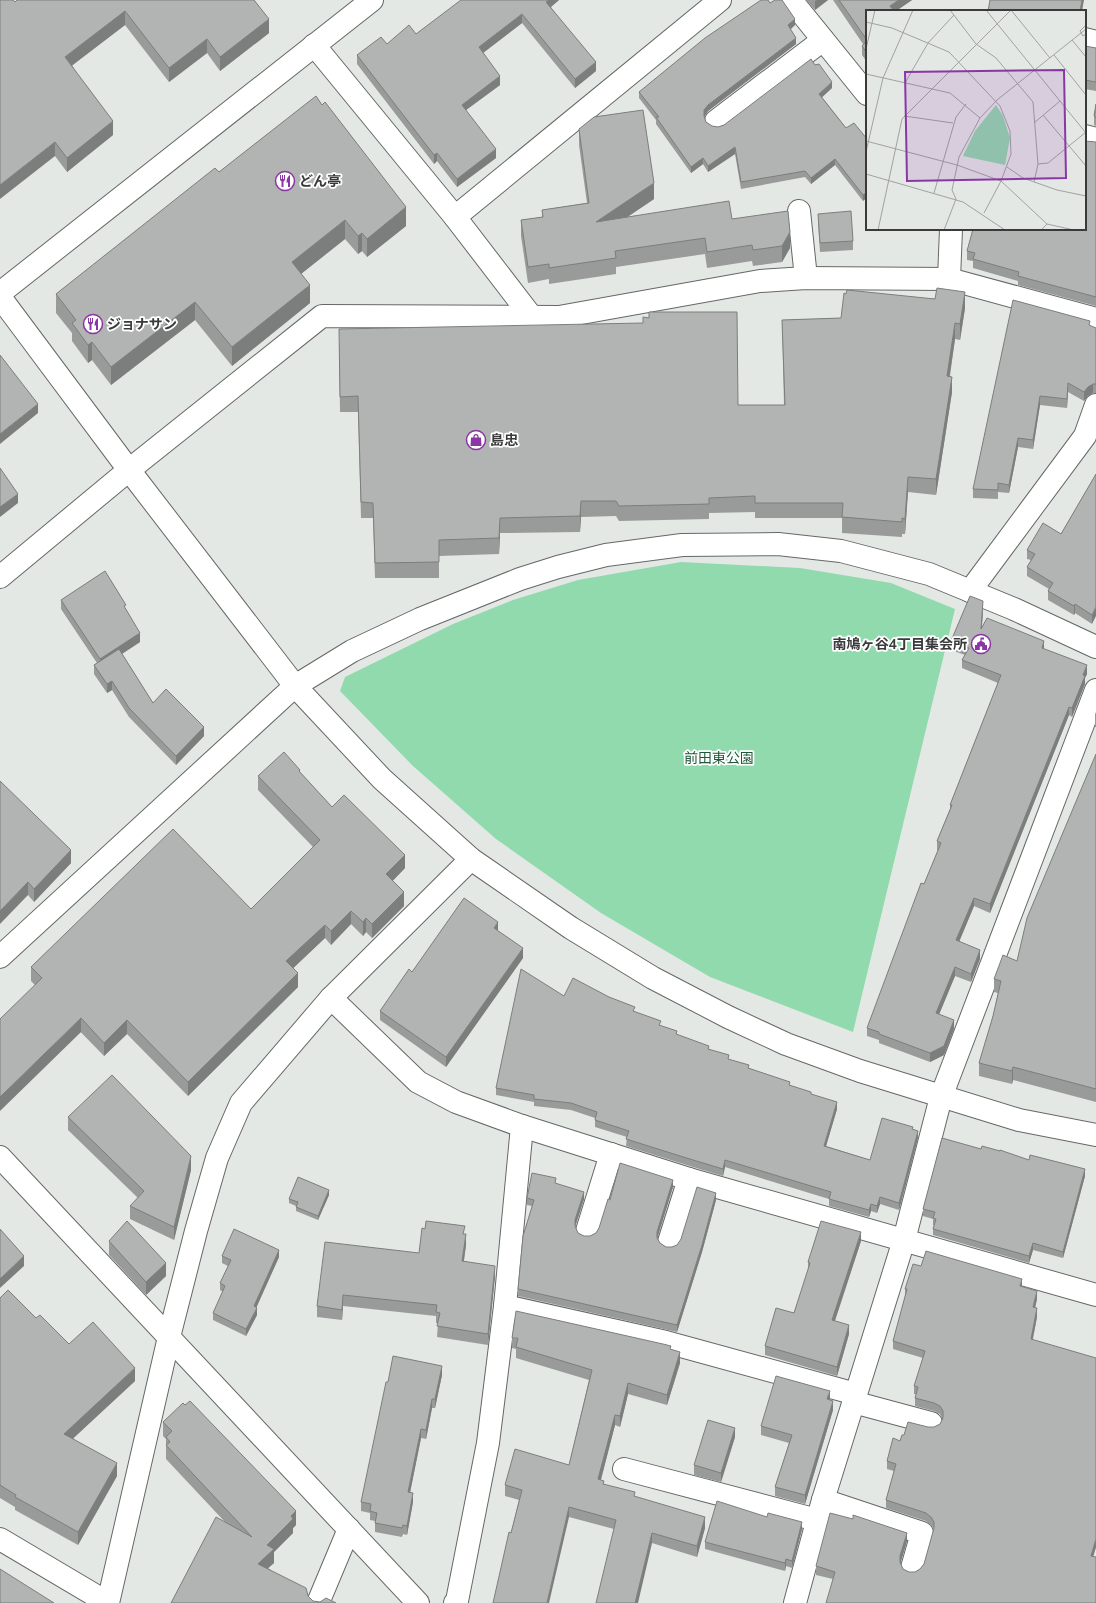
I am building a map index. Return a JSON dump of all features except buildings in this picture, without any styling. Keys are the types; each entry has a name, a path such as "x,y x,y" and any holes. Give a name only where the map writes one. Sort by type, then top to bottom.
{"street":[{"path":"0,293 372,0"},
{"path":"455,217 720,0"},
{"path":"791,0 866,93"},
{"path":"1086,39 1096,42"},
{"path":"716,121 823,40"},
{"path":"314,45 455,217 531,316"},
{"path":"1086,136 1096,139"},
{"path":"799,211 806,278"},
{"path":"949,279 951,230"},
{"path":"0,577 129,470 322,316 559,316 760,281 806,278 949,279 1096,319"},
{"path":"0,298 129,470 295,686 382,779 471,859 571,928 653,978 728,1017 786,1044 860,1071 1019,1120 1096,1135"},
{"path":"970,591 1085,436 1096,405"},
{"path":"0,957 295,686 352,651 420,619 558,566 606,555 682,545 778,544 841,551 929,574 1014,608 1096,647"},
{"path":"794,1603 820,1510 904,1240 941,1097 1096,690"},
{"path":"0,1539 108,1603 169,1337 196,1231 216,1158 241,1104 331,998 471,859"},
{"path":"331,998 418,1082 456,1102 522,1126 689,1179 1096,1295"},
{"path":"454,1603 457,1600 488,1443 505,1306 522,1126"},
{"path":"587,1231 611,1154"},
{"path":"0,1157 418,1603"},
{"path":"669,1242 689,1179"},
{"path":"505,1306 666,1342 855,1398 931,1423"},
{"path":"624,1469 922,1533 912,1568"},
{"path":"318,1603 349,1529"}],"green space":[{"name":"前田東公園","path":"681,562 800,568 891,583 955,609 853,1032 710,977 601,913 496,839 413,766 340,691 345,677 453,624 513,600 578,580"}],"place":[{"name":"どん亭","path":"285,181"},
{"name":"ジョナサン","path":"93,324"},
{"name":"島忠","path":"476,440"},
{"name":"南鳩ヶ谷4丁目集会所","path":"981,644"}]}
